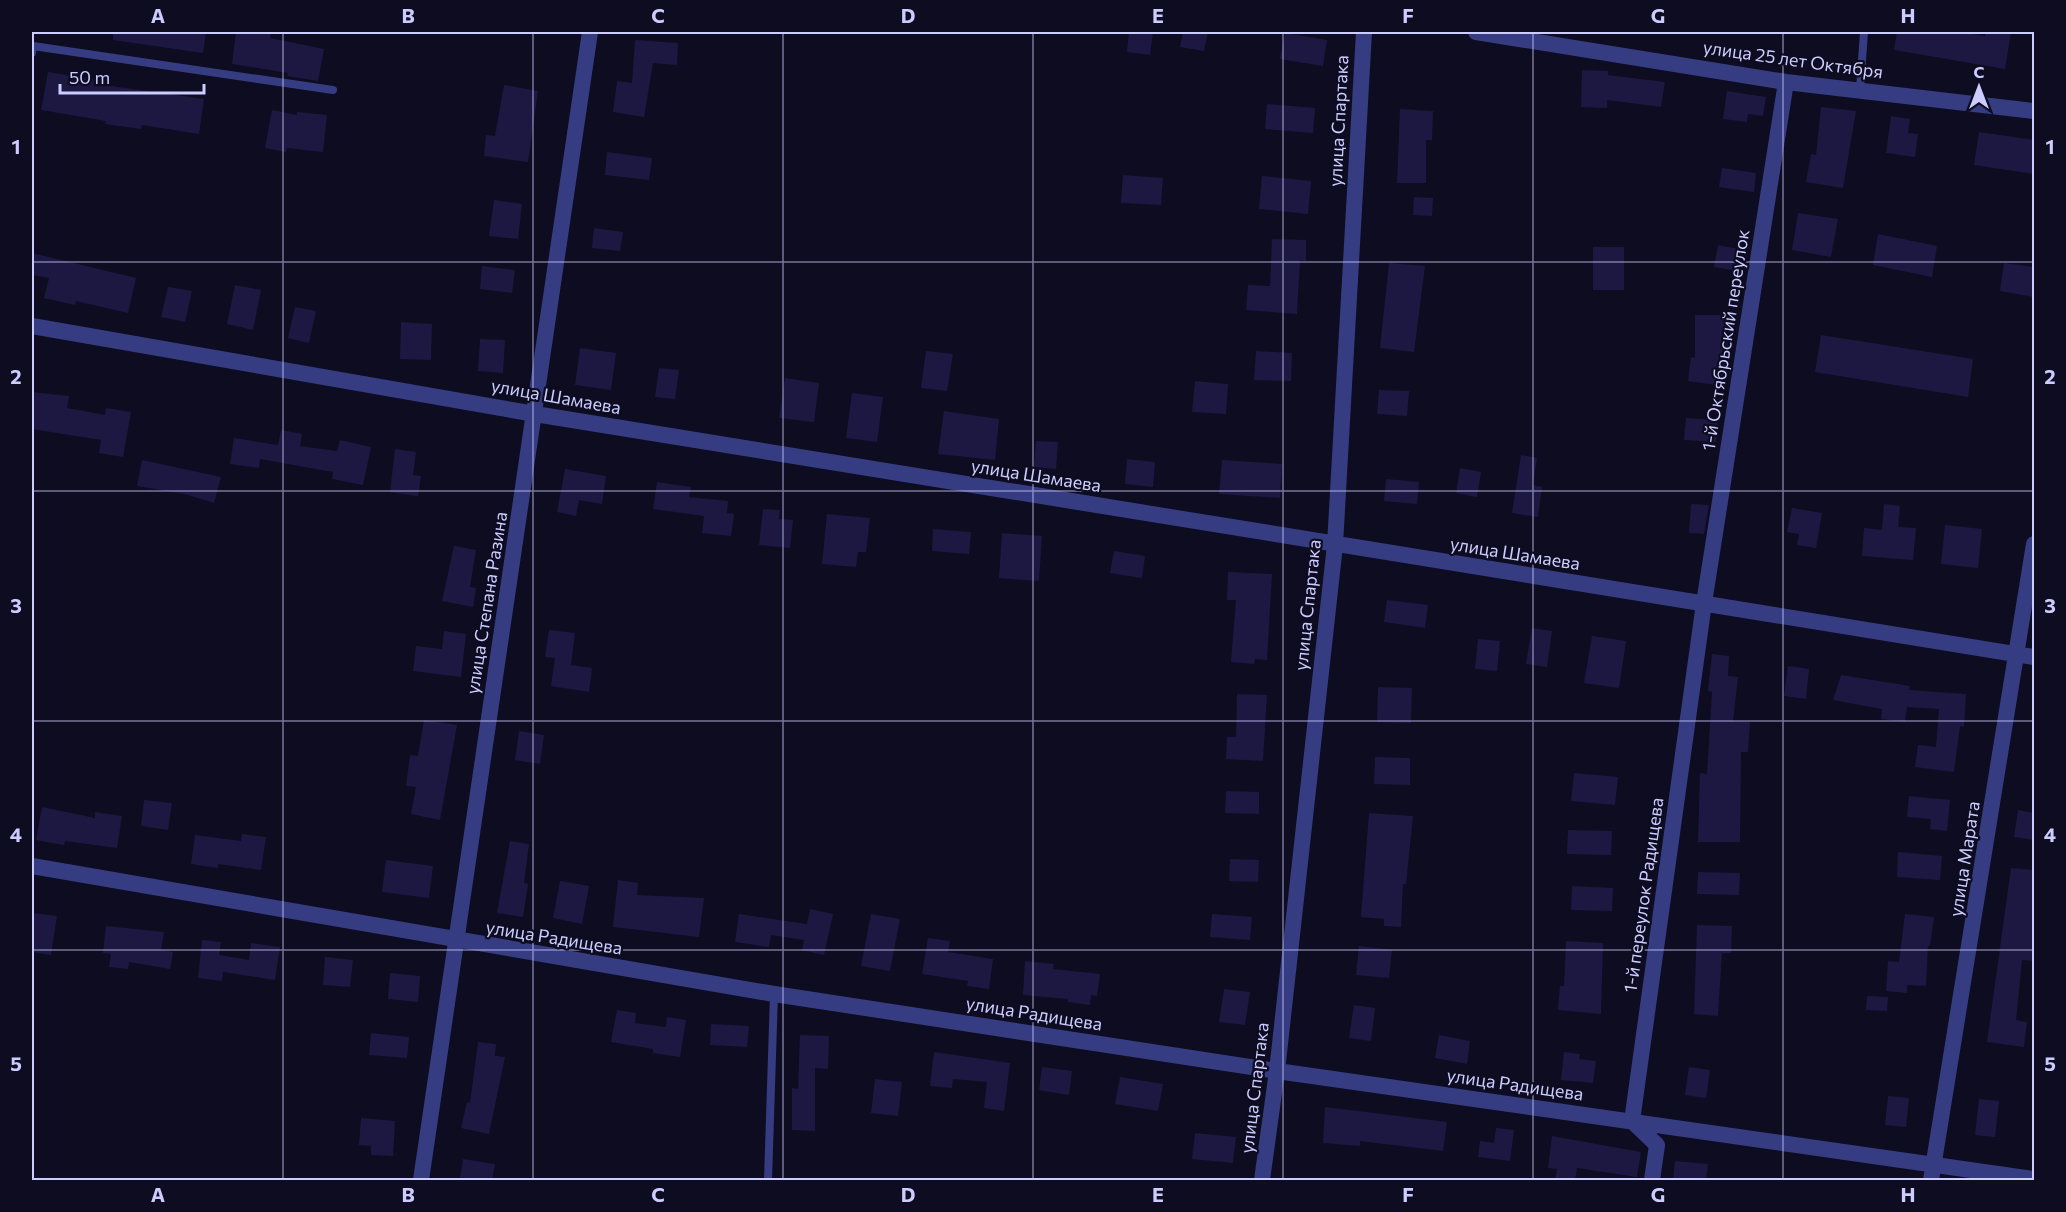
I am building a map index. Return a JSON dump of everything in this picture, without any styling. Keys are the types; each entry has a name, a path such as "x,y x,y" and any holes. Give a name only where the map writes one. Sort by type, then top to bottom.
{"street":[{"name":"улица Степана Разина","path":"421,1180 536,414 590,32"},
{"name":"улица Спартака","path":"1262,1180 1277,1071 1335,545 1364,32"},
{"name":"улица 25 лет Октября","path":"1476,32 1786,82 2034,111"},
{"name":"1-й Октябрьский переулок","path":"1704,603 1786,82"},
{"name":"улица Шамаева","path":"32,326 536,414 2026,656"},
{"name":"улица Марата","path":"1933,1172 2026,656 2034,544"},
{"name":"1-й переулок Радищева","path":"1632,1121 1704,603"},
{"name":"улица Радищева","path":"32,866 457,942 774,994 1277,1071 1632,1121 1933,1172 2034,1179"},
{"path":"1632,1121 1657,1145 1652,1180"}],"lane":[{"path":"1860,89 1864,32"},
{"path":"32,53 33,46 333,90"},
{"path":"768,1180 774,994"}],"building":[{"path":"113,32 206,32 203,53 113,40"},
{"path":"236,32 271,32 270,38 324,49 318,81 287,76 288,73 232,64"},
{"path":"1129,32 1153,32 1150,55 1127,52"},
{"path":"1183,32 1208,32 1204,51 1180,47"},
{"path":"1897,32 1960,32 1985,36 1985,32 2011,32 2005,69 1894,50"},
{"path":"1285,33 1327,40 1323,66 1280,59"},
{"path":"635,40 678,43 677,65 653,63 644,117 613,112 617,81 632,83"},
{"path":"1582,70 1608,71 1608,75 1665,82 1661,107 1607,100 1607,108 1581,107"},
{"path":"48,72 98,80 97,84 204,99 199,134 142,125 141,129 105,124 106,121 41,110"},
{"path":"504,85 538,91 528,162 484,156 486,135 495,136"},
{"path":"1727,91 1766,97 1763,116 1748,114 1747,122 1723,119"},
{"path":"1267,104 1315,108 1313,133 1265,129"},
{"path":"1821,107 1856,111 1843,188 1806,182 1811,154 1816,155"},
{"path":"1400,109 1433,111 1432,140 1426,140 1426,183 1397,183"},
{"path":"272,110 297,115 297,112 327,115 323,152 287,148 286,152 265,148"},
{"path":"1891,116 1910,119 1908,133 1918,134 1915,157 1886,153"},
{"path":"1979,132 2034,140 2034,174 1974,165"},
{"path":"607,152 652,158 649,180 605,175"},
{"path":"1722,168 1756,173 1754,192 1719,187"},
{"path":"1123,175 1163,178 1161,205 1121,203"},
{"path":"1262,176 1311,181 1308,214 1259,209"},
{"path":"1414,197 1433,198 1432,216 1413,215"},
{"path":"494,200 522,204 518,239 489,236"},
{"path":"1798,213 1838,219 1831,257 1792,250"},
{"path":"594,228 623,232 620,251 592,248"},
{"path":"1878,234 1937,246 1932,277 1873,265"},
{"path":"1272,239 1306,240 1306,261 1300,260 1297,314 1246,310 1248,285 1270,286"},
{"path":"1718,245 1748,251 1744,272 1714,267"},
{"path":"1593,247 1624,247 1624,290 1593,290"},
{"path":"32,253 136,278 128,313 76,301 75,305 44,298 49,278 32,275"},
{"path":"1389,263 1425,266 1414,352 1380,348"},
{"path":"2004,263 2034,267 2034,297 2000,291"},
{"path":"482,266 515,270 512,293 480,289"},
{"path":"235,285 261,290 253,330 227,324"},
{"path":"168,287 192,291 185,322 161,317"},
{"path":"295,307 316,311 309,343 288,338"},
{"path":"1695,315 1731,315 1731,339 1728,339 1723,386 1688,381 1691,357 1695,358"},
{"path":"401,322 432,324 431,360 400,359"},
{"path":"1821,335 1973,359 1968,397 1815,372"},
{"path":"480,339 505,340 503,373 478,371"},
{"path":"580,348 616,353 611,390 575,385"},
{"path":"926,351 953,354 947,391 921,388"},
{"path":"1256,351 1292,353 1291,381 1254,380"},
{"path":"659,368 679,370 675,399 655,397"},
{"path":"785,378 819,383 814,422 779,418"},
{"path":"1195,381 1228,384 1226,414 1192,412"},
{"path":"1379,390 1409,391 1407,416 1377,414"},
{"path":"32,392 69,396 67,408 105,415 106,408 131,412 123,457 99,453 101,440 32,429"},
{"path":"852,393 883,397 877,442 846,438"},
{"path":"944,411 999,419 995,460 938,454"},
{"path":"1686,418 1718,420 1716,442 1684,440"},
{"path":"281,430 302,434 300,446 337,451 340,440 371,447 363,485 332,479 333,472 260,459 259,468 230,464 234,438 278,445"},
{"path":"1036,441 1058,442 1056,469 1034,467"},
{"path":"395,449 416,452 413,475 421,476 418,496 390,492"},
{"path":"1521,455 1537,458 1533,485 1542,487 1538,517 1512,513"},
{"path":"1127,459 1155,462 1153,487 1125,484"},
{"path":"142,460 221,477 214,503 185,494 137,486"},
{"path":"1222,460 1282,464 1280,498 1219,494"},
{"path":"1460,468 1481,472 1477,497 1456,493"},
{"path":"565,469 606,476 602,504 579,500 576,516 557,512"},
{"path":"1386,479 1419,482 1417,504 1384,501"},
{"path":"657,482 691,487 689,497 728,501 727,513 734,514 731,536 702,533 704,516 653,509"},
{"path":"1691,504 1709,505 1704,534 1689,533"},
{"path":"1884,504 1900,506 1898,527 1916,528 1913,560 1862,556 1864,528 1882,530"},
{"path":"1792,508 1822,513 1816,548 1797,545 1799,534 1787,532"},
{"path":"763,509 780,510 779,519 793,520 790,548 759,545"},
{"path":"827,514 870,518 866,552 858,552 856,567 822,564"},
{"path":"1945,525 1982,529 1978,568 1941,564"},
{"path":"933,529 971,532 969,554 932,551"},
{"path":"1002,533 1042,536 1039,581 999,578"},
{"path":"454,546 476,550 470,587 476,588 473,607 442,601"},
{"path":"1114,551 1145,556 1142,578 1110,573"},
{"path":"1228,572 1272,574 1267,660 1255,659 1254,664 1231,662 1236,600 1227,600"},
{"path":"1387,600 1428,605 1425,628 1384,622"},
{"path":"1532,628 1552,631 1547,667 1526,664"},
{"path":"549,630 575,633 571,665 592,668 589,692 551,686 555,658 545,657"},
{"path":"444,631 466,634 461,677 413,671 416,646 442,649"},
{"path":"1592,636 1626,641 1619,688 1584,683"},
{"path":"1478,639 1500,641 1497,671 1475,669"},
{"path":"1712,654 1729,656 1728,676 1738,677 1733,721 1750,722 1748,752 1741,752 1740,842 1698,842 1700,773 1707,774 1712,692 1708,691"},
{"path":"1788,666 1809,669 1806,699 1784,696"},
{"path":"1841,675 1910,686 1909,690 1966,694 1964,727 1960,726 1954,772 1915,767 1918,745 1936,747 1939,709 1907,707 1905,722 1881,719 1882,709 1833,700"},
{"path":"1378,687 1412,688 1411,723 1377,722"},
{"path":"1237,694 1267,695 1263,761 1226,759 1227,737 1236,737"},
{"path":"424,720 457,725 440,820 411,814 416,787 406,786 410,755 418,756"},
{"path":"519,731 544,735 540,764 515,760"},
{"path":"1375,757 1410,758 1410,785 1374,784"},
{"path":"1574,773 1618,777 1615,805 1571,801"},
{"path":"1226,791 1259,792 1259,814 1225,813"},
{"path":"1909,796 1950,800 1947,831 1930,829 1931,819 1907,817"},
{"path":"144,800 172,803 168,830 141,826"},
{"path":"42,807 95,818 95,812 122,816 117,848 65,841 64,845 36,840"},
{"path":"2018,810 2034,813 2034,840 2014,837"},
{"path":"1369,813 1413,816 1406,884 1403,884 1401,927 1384,926 1384,919 1361,917"},
{"path":"1568,830 1612,831 1611,855 1567,854"},
{"path":"242,834 266,837 261,870 218,864 218,868 191,864 195,835 241,841"},
{"path":"510,841 529,844 524,883 528,884 523,917 497,913"},
{"path":"1898,852 1942,856 1940,880 1897,877"},
{"path":"1230,859 1259,860 1258,882 1229,881"},
{"path":"386,860 433,866 429,898 382,892"},
{"path":"2011,868 2034,870 2034,961 2022,960 2016,1020 2027,1022 2024,1047 1987,1042"},
{"path":"1698,872 1740,873 1739,895 1697,894"},
{"path":"618,880 638,883 637,895 704,898 699,937 613,927"},
{"path":"560,881 589,886 582,924 553,918"},
{"path":"1572,886 1613,888 1612,911 1571,910"},
{"path":"810,909 833,914 824,955 802,950 804,940 771,935 769,947 735,942 739,914 807,924"},
{"path":"32,913 57,916 51,955 32,952"},
{"path":"871,914 900,919 890,971 861,966"},
{"path":"1212,914 1252,917 1250,940 1210,937"},
{"path":"1905,914 1934,917 1930,946 1928,946 1926,986 1907,985 1907,993 1886,991 1888,961 1899,962"},
{"path":"1697,925 1732,926 1731,953 1722,953 1718,1016 1694,1014"},
{"path":"106,926 164,932 161,950 173,952 170,969 129,962 128,969 109,967 111,954 103,953"},
{"path":"928,938 950,941 948,952 993,959 989,989 967,986 968,981 922,974"},
{"path":"202,940 221,942 219,955 249,960 251,943 280,947 275,980 223,972 222,981 198,978"},
{"path":"1566,941 1603,943 1601,1014 1558,1010 1560,986 1564,986"},
{"path":"1359,946 1392,950 1389,978 1356,975"},
{"path":"325,957 353,960 350,987 323,985"},
{"path":"1025,961 1054,964 1053,969 1100,974 1097,996 1091,995 1090,1005 1068,1002 1068,999 1023,995"},
{"path":"390,973 420,976 418,1002 388,999"},
{"path":"1224,989 1250,992 1245,1025 1219,1022"},
{"path":"1867,996 1888,997 1887,1011 1866,1010"},
{"path":"1354,1005 1375,1008 1371,1041 1349,1038"},
{"path":"617,1010 636,1013 635,1023 666,1027 667,1017 686,1020 680,1057 653,1053 653,1049 611,1042"},
{"path":"711,1024 749,1026 747,1047 710,1045"},
{"path":"371,1033 409,1037 407,1058 369,1055"},
{"path":"800,1035 829,1036 828,1069 815,1068 815,1131 792,1130 792,1088 798,1089"},
{"path":"1439,1035 1470,1041 1467,1064 1435,1058"},
{"path":"478,1042 496,1044 495,1056 505,1057 489,1134 461,1128 467,1102 470,1103"},
{"path":"934,1052 1010,1063 1004,1111 984,1108 987,1082 953,1079 952,1088 930,1086"},
{"path":"1564,1052 1580,1054 1579,1059 1596,1061 1593,1083 1561,1080"},
{"path":"1042,1067 1072,1071 1069,1095 1039,1090"},
{"path":"1689,1067 1710,1070 1706,1098 1685,1095"},
{"path":"1120,1077 1163,1084 1158,1111 1115,1104"},
{"path":"875,1079 902,1082 898,1116 871,1113"},
{"path":"1888,1096 1909,1098 1906,1127 1885,1125"},
{"path":"1979,1099 1999,1101 1995,1137 1975,1135"},
{"path":"1325,1107 1447,1122 1443,1151 1360,1141 1360,1146 1323,1143"},
{"path":"361,1118 395,1121 393,1156 371,1155 371,1146 359,1145"},
{"path":"1496,1128 1514,1130 1510,1161 1478,1157 1480,1141 1494,1143"},
{"path":"1195,1133 1236,1137 1233,1163 1192,1159"},
{"path":"1552,1136 1641,1152 1637,1177 1577,1168 1575,1180 1555,1180 1557,1169 1548,1168"},
{"path":"463,1159 495,1164 492,1180 460,1178"},
{"path":"1675,1161 1708,1164 1706,1180 1673,1180"}]}
